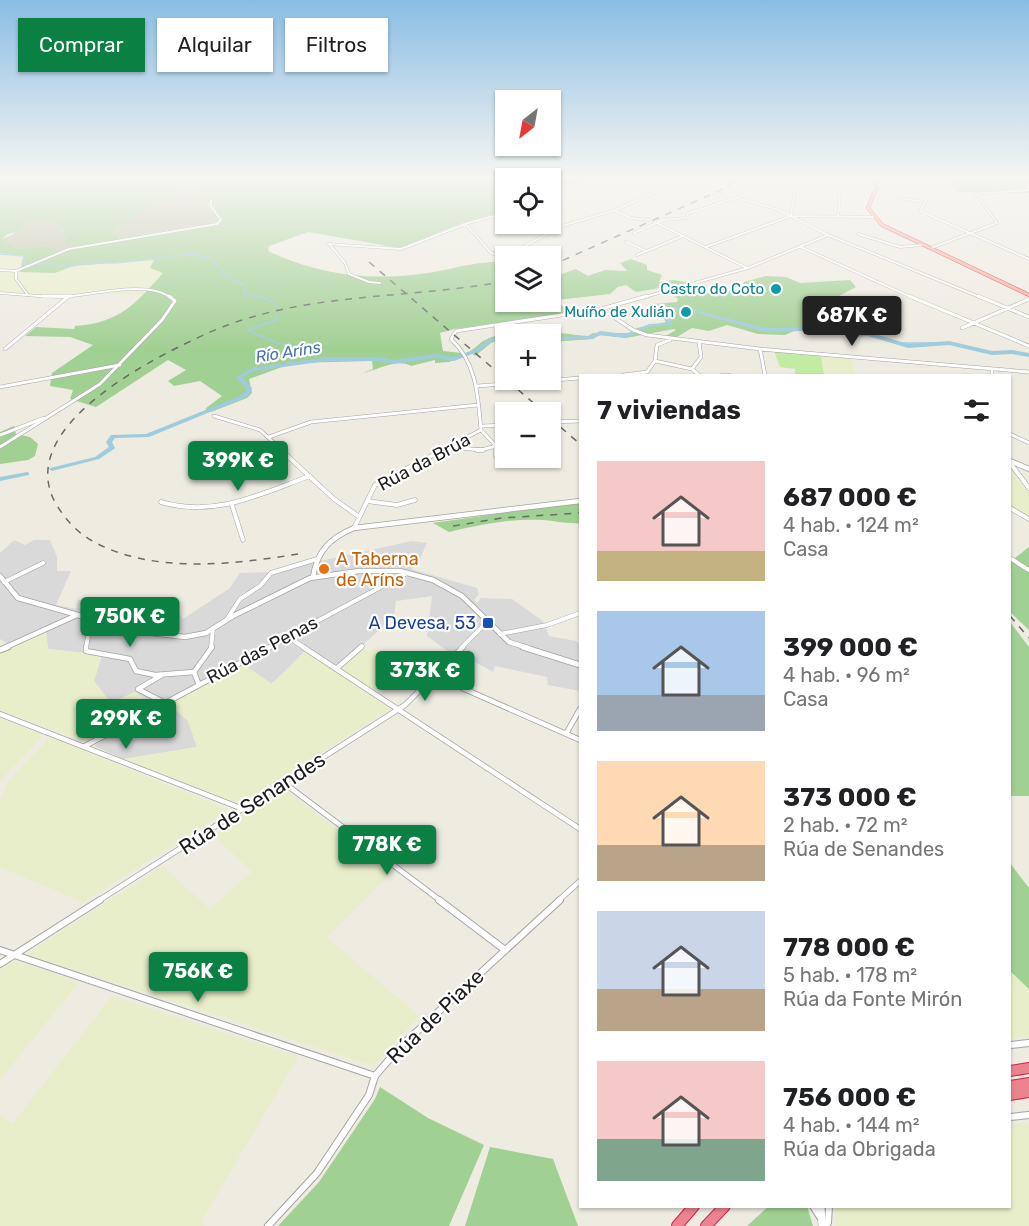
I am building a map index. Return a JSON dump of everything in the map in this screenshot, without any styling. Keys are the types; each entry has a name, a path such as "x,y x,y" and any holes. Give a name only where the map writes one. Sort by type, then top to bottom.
{"highway":[{"path":"901,235 1029,297"},
{"path":"1011,1071 1029,1068"},
{"path":"1011,1086 1029,1083"},
{"path":"1011,1095 1029,1092"},
{"path":"677,1226 692,1208"},
{"path":"706,1226 723,1208"}],"street":[{"path":"0,270 16,270 69,249 151,235"},
{"path":"380,283 369,282 349,274 345,263 328,244 399,249 436,235"},
{"path":"476,235 491,253 495,254"},
{"path":"526,246 545,235"},
{"path":"706,248 740,235"},
{"path":"495,445 482,428 477,386 463,350 451,339 452,335 460,329 602,309 748,268 828,235"},
{"path":"829,235 1029,317"},
{"path":"862,235 900,247 922,245"},
{"path":"931,248 964,235"},
{"path":"975,235 1029,259"},
{"path":"637,255 683,236 748,268"},
{"path":"626,242 646,251"},
{"path":"801,247 924,303 1029,346"},
{"path":"16,270 18,271 16,279 28,295"},
{"path":"0,294 69,296 116,291 160,292 172,296 174,305 100,384 0,447"},
{"path":"5,349 69,296"},
{"path":"962,328 1010,308 1029,297"},
{"path":"602,309 635,332 674,339 760,349 1029,372"},
{"path":"630,374 647,372 655,361 657,345 674,339"},
{"path":"692,369 701,357 699,342"},
{"path":"760,349 765,374"},
{"path":"655,361 692,369 698,374"},
{"path":"0,387 120,365"},
{"path":"992,369 993,374"},
{"path":"477,386 579,378"},
{"path":"269,437 311,422 478,405"},
{"path":"214,416 260,430 345,509 358,516"},
{"path":"0,435 48,418"},
{"path":"561,422 579,421"},
{"path":"482,428 495,426"},
{"name":"Rúa da Brúa","path":"354,528 366,501 379,482 450,447 482,428"},
{"path":"1011,434 1029,443"},
{"path":"450,447 481,450 495,446"},
{"path":"1011,462 1029,469"},
{"path":"1011,463 1029,488"},
{"path":"161,502 177,507 232,506 310,476"},
{"path":"366,501 397,505 415,500"},
{"path":"313,577 317,560 331,539 354,528 579,501"},
{"path":"232,506 243,540"},
{"path":"1011,509 1029,519"},
{"path":"1011,559 1029,570"},
{"path":"227,619 240,599 260,586 271,573 317,560"},
{"path":"4,582 42,563"},
{"path":"0,576 18,598 149,633 190,637 213,628 313,577 359,571 393,570 446,586 470,602 499,634 515,645 579,665"},
{"name":"Rúa das Penas","path":"85,746 408,573"},
{"path":"499,634 547,625 579,613"},
{"path":"0,650 77,615"},
{"path":"91,619 86,639 86,651 130,659 136,671 162,675 194,672 213,645 213,628"},
{"name":"Rúa de Senandes","path":"0,964 399,710 488,621"},
{"path":"288,637 579,828"},
{"path":"336,669 362,646"},
{"path":"194,672 199,685"},
{"path":"162,675 138,689 165,703"},
{"path":"435,676 567,732 579,739"},
{"path":"567,732 579,711"},
{"path":"0,714 243,809"},
{"path":"284,783 505,950"},
{"name":"Rúa de Piaxe","path":"268,1226 317,1173 369,1095 375,1076 400,1047 579,882"},
{"path":"0,950 12,956 375,1076"},
{"path":"1011,1045 1029,1043"},
{"path":"1011,1117 1029,1115"},
{"path":"814,1208 822,1225"},
{"path":"821,1208 822,1225"},
{"path":"822,1225 828,1223 829,1208"}],"shaded area":[{"path":"11,235 64,235 67,238 64,241 73,246 61,254 57,253 56,249 45,246 18,249 1,240"},
{"path":"115,235 136,235 118,238"},
{"path":"0,253 23,256 21,272 55,273 73,266 155,260 163,273 143,295 95,294 74,298 0,292"},
{"path":"821,356 851,358 855,374 824,374"},
{"path":"1011,466 1029,490 1029,519 1011,509"},
{"path":"14,540 25,545 34,540 50,540 57,557 57,571 71,571 56,605 76,609 78,600 167,597 183,619 230,588 240,573 269,572 412,541 427,543 418,563 411,569 477,588 479,594 474,600 477,603 481,598 512,599 543,621 549,636 579,643 579,691 548,685 547,677 495,666 493,672 461,654 457,658 427,636 432,596 396,601 394,617 338,667 308,650 271,684 170,704 188,721 197,747 124,759 94,746 158,705 111,704 94,681 102,655 48,649 46,632 12,647 0,639 0,553"},
{"path":"46,632 48,649 102,655 94,681 111,703 134,692 159,705 86,742 0,710 0,653"},
{"path":"363,647 369,651 375,647 402,665 374,691 340,668"},
{"path":"305,651 390,709 240,804 124,759 197,747 188,721 169,704 243,664 272,684"},
{"path":"0,718 43,735 0,781"},
{"path":"50,737 229,810 83,902 0,867 0,799 8,782"},
{"path":"280,789 289,792 392,872 327,937 419,1016 374,1066 26,954 163,866 210,909 252,872 213,834"},
{"path":"13,960 79,982 0,1080 0,969"},
{"path":"1011,972 1029,989 1029,1037 1011,1039"},
{"path":"112,996 298,1057 201,1222 205,1226 0,1226 0,1115 13,1123"},
{"path":"1029,1123 1029,1226 836,1226 835,1208 1011,1208 1011,1124"}],"green space":[{"path":"0,235 6,235 2,240 18,249 45,246 57,249 57,253 70,250 72,246 63,241 67,238 63,235 115,235 119,238 137,235 299,235 269,246 268,251 323,270 381,277 431,273 495,262 495,312 561,312 561,305 568,313 440,333 443,351 461,353 463,357 449,362 435,363 435,360 411,366 400,363 363,373 373,369 372,361 293,363 249,379 252,393 247,398 211,412 205,409 222,396 200,381 174,386 168,381 186,370 168,360 96,407 70,399 73,390 50,386 52,373 93,345 70,337 25,336 36,327 74,329 75,326 104,321 115,316 135,303 163,273 150,268 154,260 73,266 55,273 20,272 23,256 0,253"},
{"path":"326,235 431,235 399,248"},
{"path":"631,259 647,265 647,270 662,275 659,282 674,280 690,283 636,292 626,285 618,287 610,294 561,300 561,274 576,269 588,276 605,270 627,271 620,263"},
{"path":"766,276 786,277 800,283 850,280 856,287 820,306 858,312 862,315 862,324 808,325 785,335 758,334 727,325 709,331 692,328 675,338 664,337 676,330 674,329 626,338 599,335 593,339 561,341 561,333 588,336 593,333 629,333 637,328 666,322 662,317 669,308 653,304 677,302 678,299 668,292 681,288 711,293 742,289 744,282"},
{"path":"495,336 495,341 475,356 470,351"},
{"path":"774,351 821,356 824,374 795,374 795,369 780,367"},
{"path":"14,426 16,434 30,437 38,444 35,456 28,460 0,464 0,432"},
{"path":"579,502 579,523 519,520 449,532 433,523"},
{"path":"1029,547 1029,630 1011,613 1011,561"},
{"path":"1011,623 1029,647 1029,796 1011,796"},
{"path":"1011,864 1029,888 1029,989 1011,972"},
{"path":"380,1087 428,1118 484,1145 449,1226 278,1226 319,1182 375,1099"},
{"path":"490,1147 553,1159 578,1226 465,1226"},
{"path":"767,1208 808,1208 813,1226 747,1226"}],"waterway":[{"path":"0,254 24,256 23,262 28,265"},
{"path":"31,266 47,263 68,267 91,262 116,263 192,254 210,258"},
{"path":"214,260 223,274 246,286 243,294 268,299 275,304"},
{"path":"561,338 591,337 600,333 626,336 651,325 669,324 670,320 665,318 673,308 687,309 766,330 836,328 853,335 868,334 908,346 949,343 992,353 1012,352 1029,355"},
{"path":"276,316 277,320 247,330 277,343 297,347 299,353 290,361"},
{"name":"Río Aríns","path":"52,469 97,458 112,448 109,442 113,436 147,436 242,397 248,393 249,388 239,377 252,370 327,359 379,359 392,362 436,356 454,359 478,350 495,339"},
{"path":"896,343 949,343"},
{"name":"Río Aríns","path":"0,479 27,474"}],"railway":[{"path":"561,261 619,235"},
{"path":"369,262 406,293"},
{"path":"406,293 495,283"},
{"path":"298,554 255,560 188,564 144,559 102,546 76,529 56,504 48,476 54,448 71,422 125,377 208,333 244,319 280,310 317,303 406,293"},
{"path":"406,293 532,402"},
{"path":"561,428 579,443"},
{"path":"453,526 502,518 579,513"},
{"path":"1011,617 1029,638"}],"place":[{"name":"Castro do Coto","path":"776,289"},
{"name":"Muíño de Xulián","path":"686,312"},
{"name":"A Taberna de Aríns","path":"324,569"},
{"name":"A Devesa, 53","path":"488,623"}]}
